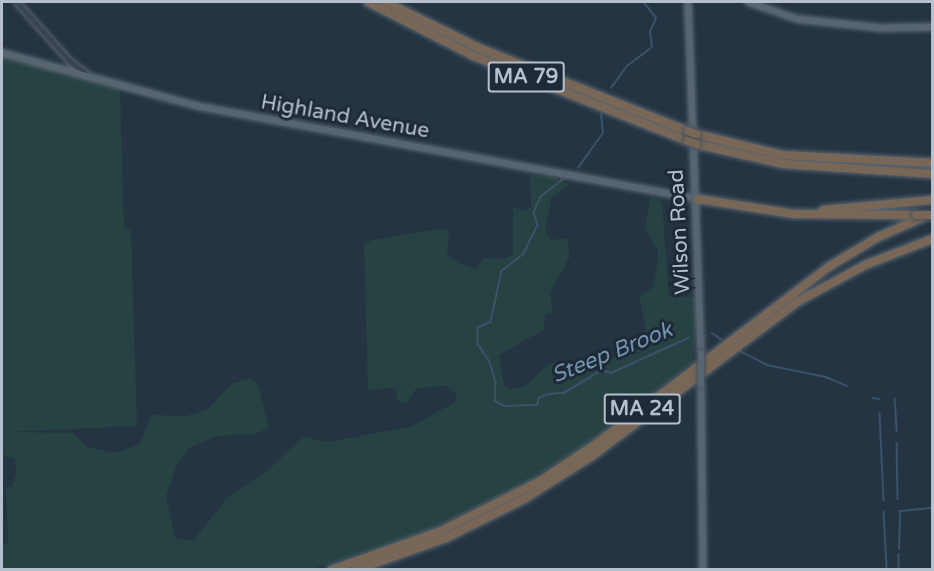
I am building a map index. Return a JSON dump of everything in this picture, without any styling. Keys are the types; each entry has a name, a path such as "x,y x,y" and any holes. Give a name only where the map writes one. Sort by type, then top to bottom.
{"highway":[{"name":"MA 79","path":"368,2 474,56 692,143 783,164 933,174"},
{"name":"MA 79","path":"386,2 479,48 692,133 782,154 933,163"},
{"path":"698,199 811,215 933,214"},
{"path":"762,209 838,210 933,200"},
{"name":"MA 24","path":"331,570 441,531 531,487 596,444 830,266 878,237 933,214"},
{"name":"MA 24","path":"356,570 457,533 536,493 592,456 797,302 865,265 933,240"}],"main road":[{"name":"Wilson Road","path":"688,2 693,172 698,199 704,570"},
{"path":"748,2 797,19 881,28 933,27"},
{"path":"2,53 86,73"},
{"name":"Highland Avenue","path":"86,73 198,106 698,199"}],"street":[{"name":"Highland Avenue","path":"17,2 70,61 86,73"}],"green space":[{"path":"2,57 120,87 124,229 131,229 137,426 6,432 74,433 86,447 117,453 140,444 151,415 186,416 207,410 233,383 251,379 258,385 269,427 255,434 217,436 189,448 176,467 166,496 175,538 193,541 227,498 266,472 303,437 329,442 412,426 454,403 457,395 445,385 416,389 406,403 397,400 395,388 368,390 364,245 372,240 439,229 449,231 447,255 461,264 476,269 483,258 505,259 513,254 513,207 524,211 531,207 530,175 554,177 569,185 552,197 545,230 551,240 567,238 570,256 550,293 553,312 545,315 544,330 499,355 504,385 511,389 527,385 547,365 559,361 606,361 648,340 639,296 653,288 657,266 658,250 645,230 650,197 662,202 669,297 698,297 693,362 589,443 518,487 431,530 312,569 2,569 2,544 8,543 6,487 12,486 16,474 15,459 2,454"}],"waterway":[{"name":"Steep Brook","path":"611,88 627,66 652,47 650,32 656,18 643,2"},
{"name":"Steep Brook","path":"578,168 603,133 601,115"},
{"name":"Steep Brook","path":"564,179 541,197 534,213 538,225 524,254 502,271 491,322 478,328 478,344 490,362 496,383 495,401 505,406 537,405 539,398 548,394 564,393 602,370 611,373 688,338"},
{"name":"Steep Brook","path":"712,333 721,339"},
{"name":"Steep Brook","path":"740,351 767,365 826,377 847,386"},
{"name":"Steep Brook","path":"873,398 879,399"},
{"name":"Steep Brook","path":"895,399 897,431"},
{"path":"880,413 884,500"},
{"name":"Steep Brook","path":"897,443 898,499"},
{"name":"Steep Brook","path":"899,511 932,508"},
{"path":"884,512 887,568"},
{"path":"899,549 900,513"},
{"path":"899,554 899,570"}]}
